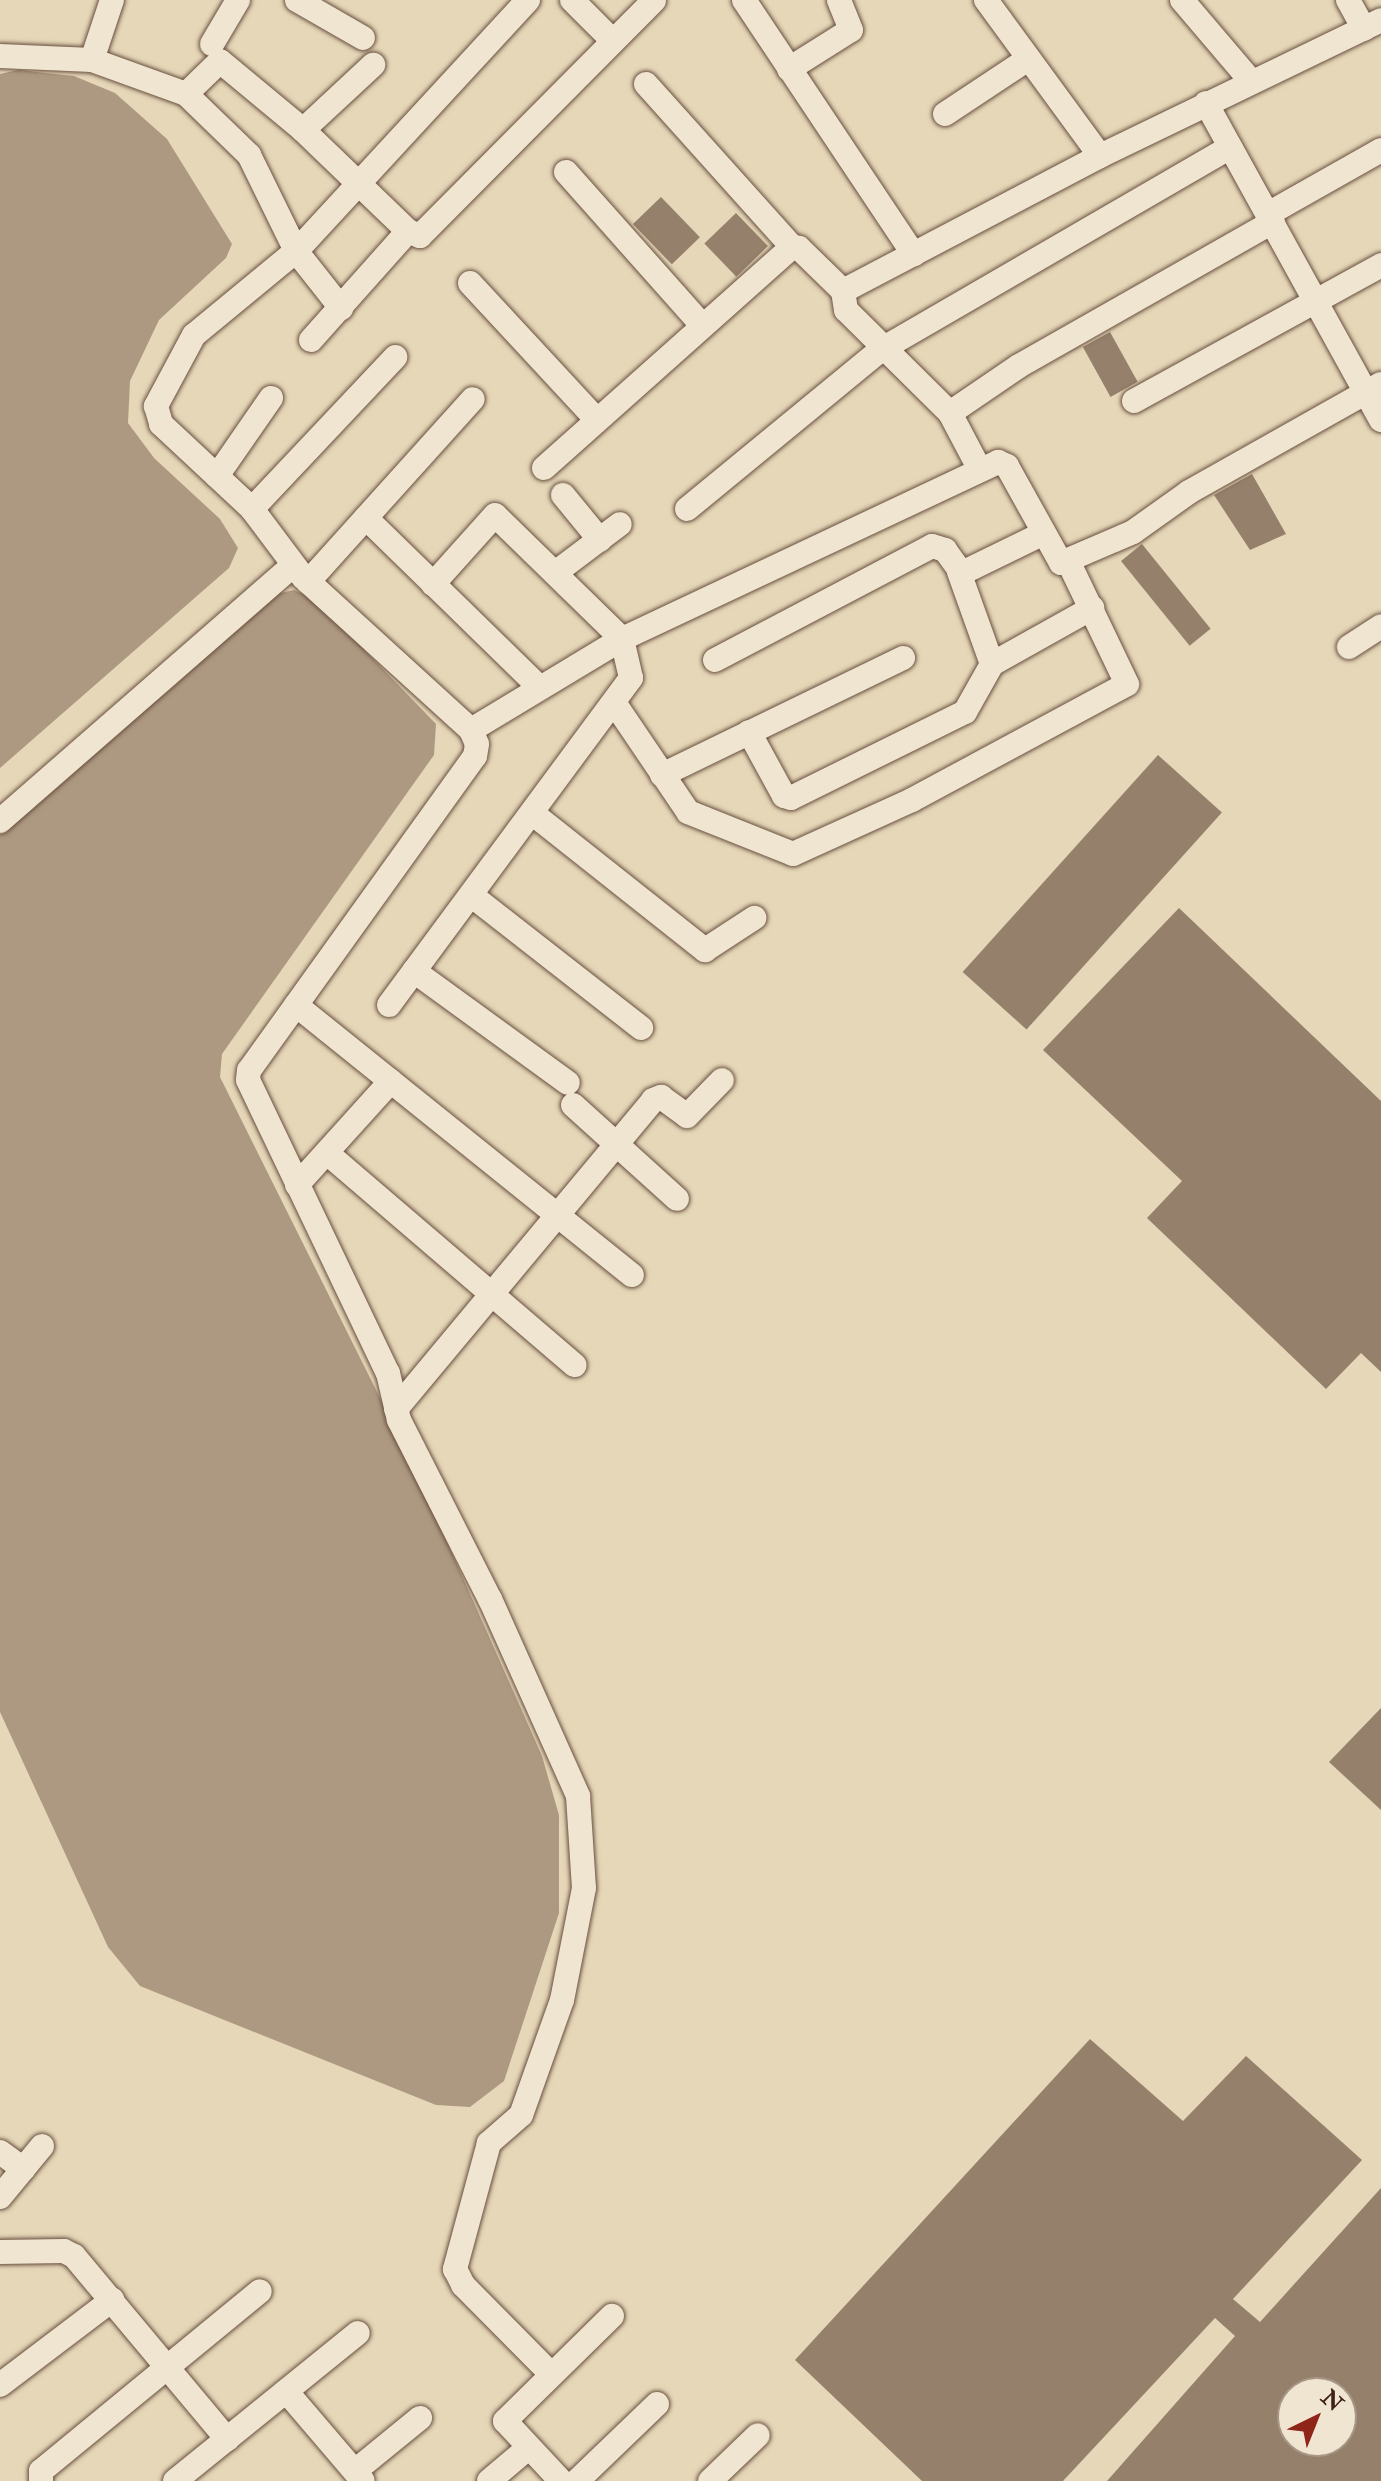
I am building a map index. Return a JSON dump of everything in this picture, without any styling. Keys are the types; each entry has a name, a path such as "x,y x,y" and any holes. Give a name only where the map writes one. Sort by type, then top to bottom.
{"street":[{"path":"92,60 112,0"},
{"path":"212,44 238,0"},
{"path":"297,0 363,38"},
{"path":"528,0 296,251 194,335 156,406 161,424 252,509 300,573 471,730 475,756 249,1070 248,1080 388,1373 396,1409 550,1725 578,1796 584,1888 562,2000 521,2115 489,2143 455,2269 463,2285 551,2374"},
{"path":"572,0 611,39"},
{"path":"186,94 220,61 303,130 408,231 425,234 611,39 654,0"},
{"path":"744,0 914,255"},
{"path":"789,69 851,30 839,0"},
{"path":"986,0 1100,156"},
{"path":"1182,0 1251,81"},
{"path":"843,291 1100,156 1372,24 1348,0"},
{"path":"0,56 92,60 186,94 249,155 296,251 341,308"},
{"path":"945,114 1028,59"},
{"path":"303,130 373,65"},
{"path":"646,84 792,247 799,248 843,291 846,310 882,349 950,413 980,470"},
{"path":"1206,103 1317,301 1374,388 1381,420"},
{"path":"687,509 882,349 1230,147"},
{"path":"950,413 1019,366 1381,150"},
{"path":"566,172 702,325"},
{"path":"311,340 408,231"},
{"path":"544,468 792,247"},
{"path":"1134,401 1381,265"},
{"path":"470,283 597,420"},
{"path":"252,509 395,357"},
{"path":"471,730 622,639 1002,461 1057,561 1068,561 1133,532 1189,492 1374,388"},
{"path":"217,476 271,398"},
{"path":"0,821 366,518 473,399"},
{"path":"563,495 600,540"},
{"path":"389,1005 615,704 631,678 622,639 495,515 433,584"},
{"path":"366,518 540,688"},
{"path":"555,573 620,524"},
{"path":"959,572 1042,534"},
{"path":"715,660 932,546 945,550 959,572 992,664"},
{"path":"615,704 688,812 793,854 912,800 1124,687 1127,678 1068,561"},
{"path":"749,732 784,796 791,798 965,712 992,664 1092,608"},
{"path":"662,775 903,658"},
{"path":"532,813 705,950 754,918"},
{"path":"471,895 641,1028"},
{"path":"414,971 571,1094 615,1145 677,1199"},
{"path":"296,1005 632,1275"},
{"path":"396,1409 657,1097 687,1116 722,1080"},
{"path":"297,1185 391,1081"},
{"path":"327,1153 574,1365"},
{"path":"0,2197 42,2146"},
{"path":"0,2152 23,2169"},
{"path":"0,2252 69,2253 170,2366 227,2439"},
{"path":"41,2481 41,2471 260,2291"},
{"path":"0,2385 112,2300"},
{"path":"561,2481 505,2421 612,2316"},
{"path":"175,2481 358,2333"},
{"path":"286,2391 359,2476 420,2418"},
{"path":"577,2481 657,2404"},
{"path":"710,2481 758,2435"},
{"path":"489,2481 528,2448"}],"shaded area":[{"path":"18,70 74,76 115,93 167,139 232,244 226,258 159,320 130,381 128,423 154,458 220,519 238,548 229,568 0,768 0,74"},
{"path":"294,590 317,601 436,724 434,755 222,1054 220,1077 408,1454 542,1756 559,1815 559,1913 504,2081 470,2107 436,2105 140,1986 108,1947 0,1712 0,835 276,594"}],"building":[{"path":"661,197 700,237 672,264 633,224"},
{"path":"736,213 768,246 736,277 704,244"},
{"path":"1110,332 1138,382 1111,397 1083,347"},
{"path":"1252,474 1286,534 1250,550 1214,495"},
{"path":"1142,544 1211,629 1190,646 1121,561"},
{"path":"1158,755 1222,813 1027,1030 963,972"},
{"path":"1179,908 1381,1101 1381,1372 1361,1353 1326,1389 1147,1218 1182,1181 1043,1050"},
{"path":"1381,1708 1381,1810 1329,1762"},
{"path":"1090,2039 1183,2121 1246,2056 1362,2160 1233,2299 1260,2322 1381,2188 1381,2481 1107,2481 1235,2336 1215,2318 1063,2481 922,2481 795,2360"}]}
